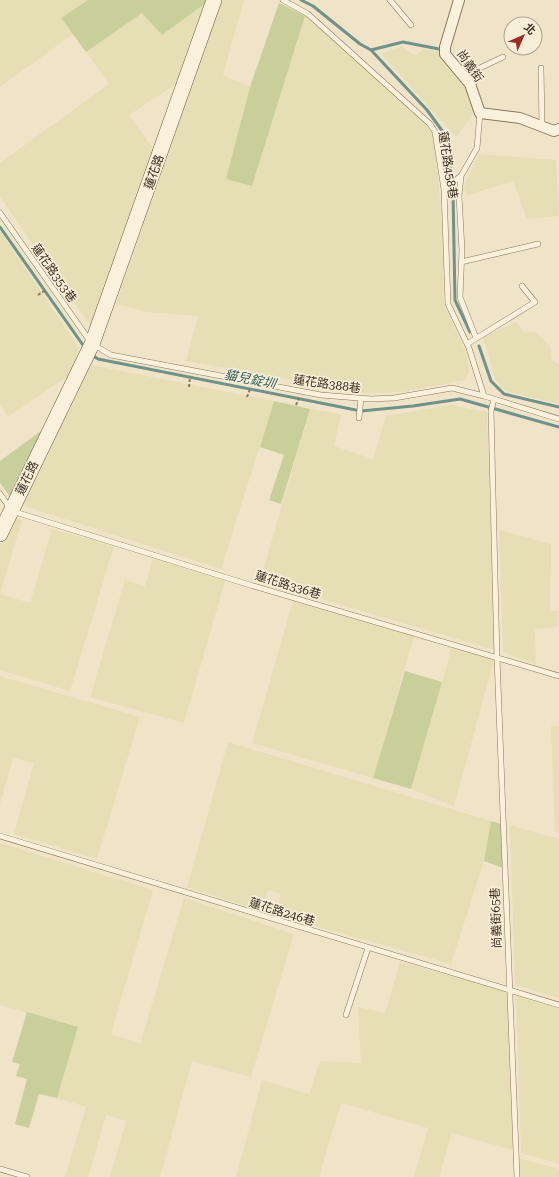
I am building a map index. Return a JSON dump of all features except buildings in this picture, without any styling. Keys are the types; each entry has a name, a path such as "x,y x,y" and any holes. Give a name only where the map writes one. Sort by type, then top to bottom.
{"street":[{"name":"蓮花路","path":"0,534 92,344 214,0"},
{"name":"尚義街","path":"459,0 445,47 445,54 470,84 480,113"},
{"path":"480,113 520,118 554,131 559,129"}],"lane":[{"name":"蓮花路458巷","path":"283,0 308,14 430,124 435,132 444,188 448,304 467,344 484,396"},
{"path":"390,0 412,25"},
{"path":"463,76 503,57"},
{"path":"541,68 542,126"},
{"path":"476,338 460,297 461,262 459,196 461,176 477,148 480,113"},
{"path":"444,188 461,176"},
{"name":"蓮花路353巷","path":"0,213 92,344"},
{"path":"461,262 538,244"},
{"path":"467,344 535,302 522,286"},
{"name":"蓮花路388巷","path":"92,344 111,355 320,395 361,398 394,398 452,388 484,396 559,419"},
{"path":"359,418 361,398"},
{"name":"尚義街65巷","path":"494,399 491,411 497,658 517,1177"},
{"path":"0,494 12,511"},
{"name":"蓮花路336巷","path":"12,511 250,585 559,676"},
{"name":"蓮花路246巷","path":"0,836 559,1005"},
{"path":"346,1015 368,948"},
{"path":"0,1169 27,1177"}],"path":[{"path":"189,387 192,370"}],"shaded area":[{"path":"0,0 88,0 61,18 73,34 0,87"},
{"path":"221,0 244,0 223,75 250,87 226,179 252,186 305,16 413,109 434,135 444,244 443,299 446,310 467,354 469,372 465,380 403,392 364,393 186,361 198,316 147,312 116,304"},
{"path":"207,2 181,81 129,115 156,152 92,328 0,197 0,163 109,84 86,52 142,12"},
{"path":"402,46 415,56 423,49 448,53 469,86 474,112 456,137 381,54"},
{"path":"479,154 556,160 559,216 527,219 513,181 468,195 463,188"},
{"path":"0,231 79,348 71,374 8,417 0,405"},
{"path":"517,322 524,333 535,332 550,346 551,359 559,364 559,404 513,393 503,389 495,379 483,337"},
{"path":"91,365 274,401 221,569 21,505"},
{"path":"451,405 487,412 495,650 260,581 310,409 341,414 334,446 373,459 386,416"},
{"path":"14,518 22,520 0,594 0,546"},
{"path":"52,529 114,546 70,691 0,670 0,594 30,603"},
{"path":"499,530 551,544 550,611 558,611 557,627 535,629 536,665 503,652"},
{"path":"153,558 225,581 184,723 90,697 125,580 145,586"},
{"path":"293,601 414,636 373,778 252,743"},
{"path":"452,647 494,660 454,806 411,789"},
{"path":"0,676 140,717 97,859 14,834 34,763 13,758 0,804"},
{"path":"551,726 559,726 559,833 555,832"},
{"path":"228,742 491,821 484,861 451,964 276,915 281,894 268,890 262,911 187,887"},
{"path":"510,825 559,839 559,998 515,985"},
{"path":"0,843 153,890 111,1034 140,1044 184,898 294,934 251,1077 192,1061 160,1177 110,1177 126,1121 106,1115 88,1177 65,1177 86,1107 57,1098 78,1027 0,1005"},
{"path":"400,962 508,991 513,1150 452,1133 439,1177 414,1177 428,1128 341,1103 319,1177 236,1177 262,1080 309,1094 320,1061 361,1063 358,1007 385,1013"},
{"path":"516,995 559,1008 559,1164 521,1153"},
{"path":"519,1158 559,1169 559,1177 520,1177"}],"green space":[{"path":"88,0 208,0 162,35 142,13 86,52 61,18"},
{"path":"279,3 305,16 252,186 226,179 250,87"},
{"path":"274,401 310,409 281,504 269,500 284,455 260,447"},
{"path":"42,430 11,498 0,483 0,461"},
{"path":"405,671 442,682 411,789 373,778"},
{"path":"491,821 501,824 503,868 484,861"},
{"path":"27,1012 78,1027 57,1098 39,1094 29,1128 15,1124 27,1079 16,1076 20,1064 12,1062"}],"waterway":[{"path":"301,0 313,6 360,44 371,50 403,42 439,49"},
{"path":"371,50 427,110 446,136 451,174"},
{"path":"453,192 455,300 470,332"},
{"name":"貓兒錠圳","path":"0,227 85,348"},
{"path":"479,346 491,381 504,394 559,407"},
{"name":"貓兒錠圳","path":"92,355 98,359 361,411 413,406 460,399 559,427"}]}
